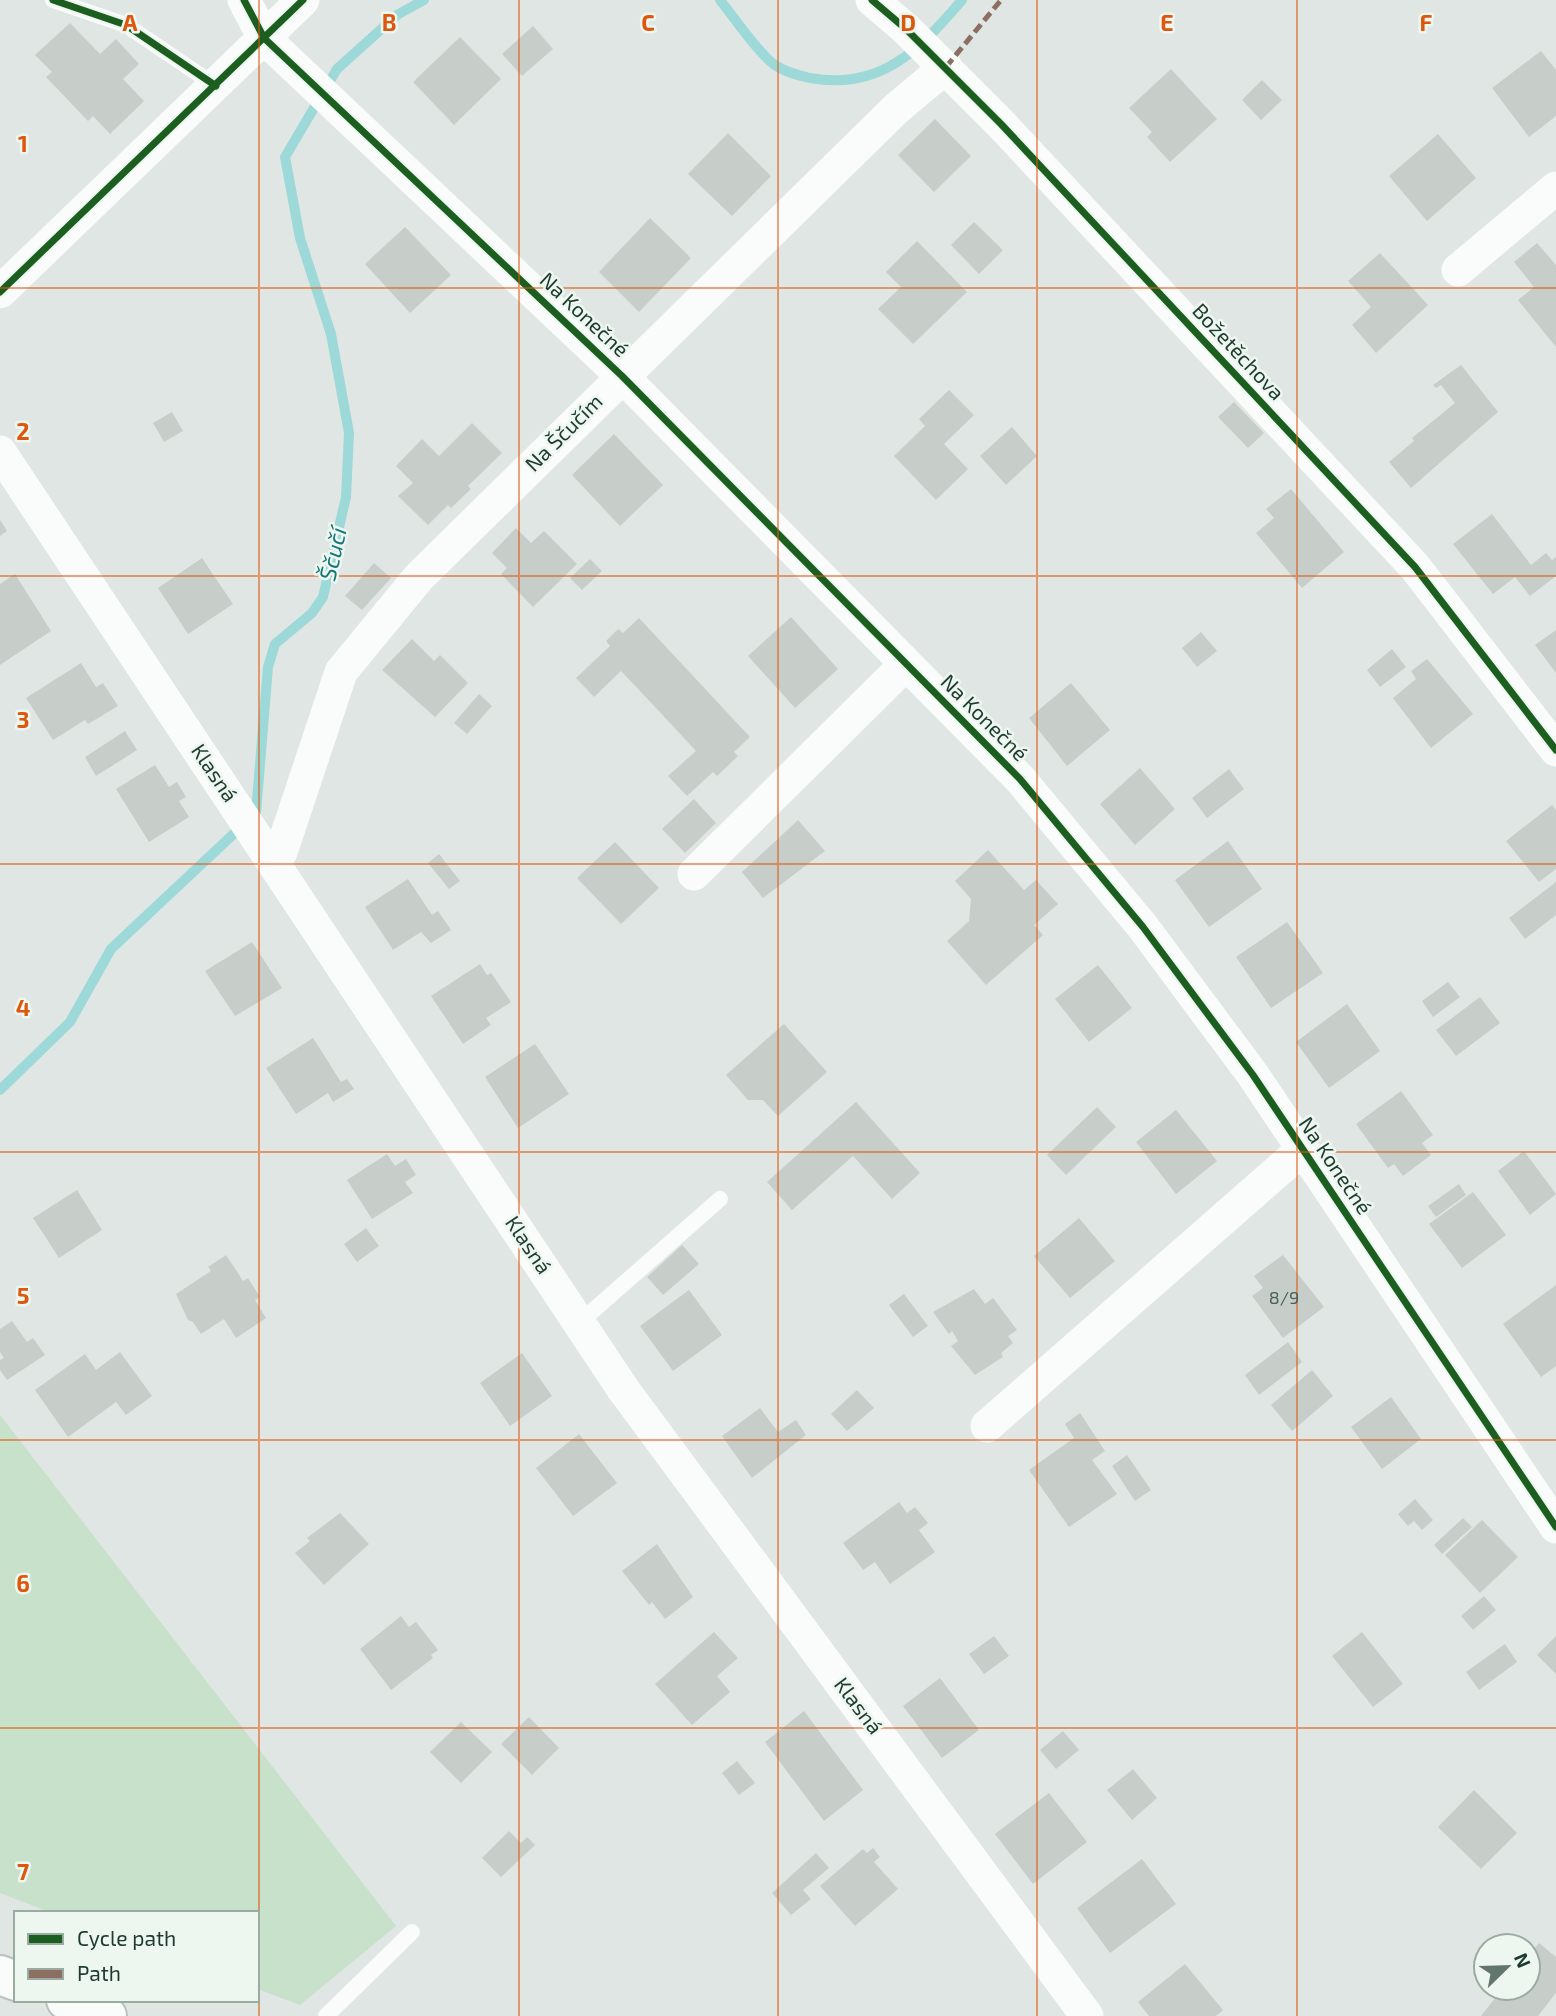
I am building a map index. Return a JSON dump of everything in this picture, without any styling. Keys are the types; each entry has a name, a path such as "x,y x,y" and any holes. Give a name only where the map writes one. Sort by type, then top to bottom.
{"main road":[{"path":"71,2002 107,2016"}],"street":[{"name":"Na Konečné","path":"244,0 264,38 622,376 1020,779 1143,927 1253,1075 1556,1527"},
{"path":"0,292 303,0"},
{"name":"Božetěchova","path":"872,0 943,64 1415,567 1556,750"},
{"name":"Na Ščučím","path":"273,860 281,852 341,671 418,577 943,64"},
{"path":"1458,270 1556,188"},
{"name":"Klasná","path":"0,452 623,1390 1087,2016"},
{"path":"694,874 906,664"},
{"path":"987,1426 1303,1149"}],"lane":[{"path":"53,0 127,25 216,86"},
{"path":"579,1323 720,1199"},
{"path":"326,2016 412,1933"}],"green space":[{"path":"0,1415 396,1926 300,2005 259,1990 259,1911 47,1911 0,1893"}],"building":[{"path":"70,23 100,54 116,39 139,64 123,79 144,101 110,134 93,116 88,121 46,77 52,72 35,55"},
{"path":"533,26 553,49 522,76 502,54"},
{"path":"460,37 501,79 454,125 413,82"},
{"path":"1541,51 1556,70 1556,116 1529,137 1492,88"},
{"path":"1171,69 1217,119 1170,162 1147,137 1152,132 1129,108"},
{"path":"1262,80 1282,100 1261,120 1242,100"},
{"path":"935,119 971,156 934,192 898,155"},
{"path":"728,133 771,176 732,216 688,174"},
{"path":"1438,134 1476,178 1427,221 1389,176"},
{"path":"650,218 691,258 639,312 599,272"},
{"path":"974,222 1003,250 979,274 951,245"},
{"path":"405,227 451,275 410,313 365,264"},
{"path":"917,241 967,292 913,344 878,309 901,287 886,272"},
{"path":"1537,243 1556,265 1556,347 1518,300 1534,287 1514,262"},
{"path":"1380,253 1428,305 1376,353 1352,325 1371,307 1348,281"},
{"path":"1461,365 1498,412 1411,488 1389,462 1414,441 1412,438 1455,403 1441,385 1436,388 1433,385"},
{"path":"949,390 974,415 944,444 968,469 936,500 894,456 925,426 919,419"},
{"path":"1234,402 1264,433 1248,448 1218,417"},
{"path":"172,412 183,431 164,442 153,423"},
{"path":"472,423 502,453 468,486 471,489 451,508 448,505 428,525 398,496 413,483 396,466 422,439 439,456"},
{"path":"1012,427 1037,456 1006,485 980,456"},
{"path":"614,434 663,485 620,526 572,475"},
{"path":"1291,489 1344,552 1302,588 1256,533 1274,518 1266,509"},
{"path":"1492,514 1531,565 1546,553 1552,560 1556,557 1556,576 1530,596 1515,577 1493,594 1453,544"},
{"path":"0,520 7,531 0,536"},
{"path":"516,528 531,543 544,531 577,564 533,607 501,574 507,568 492,553"},
{"path":"202,558 233,604 188,634 158,588"},
{"path":"590,559 602,571 582,590 570,578"},
{"path":"374,563 391,578 362,610 345,596"},
{"path":"15,574 51,631 0,665 0,584"},
{"path":"791,617 838,669 795,708 748,656"},
{"path":"639,618 750,737 734,752 738,756 717,776 713,772 687,796 668,776 696,751 657,709 621,671 594,697 576,678 610,646 606,641 618,629 623,633"},
{"path":"1556,630 1556,673 1535,645"},
{"path":"1201,632 1217,651 1197,667 1182,648"},
{"path":"412,639 434,661 440,655 468,683 435,717 382,670"},
{"path":"1392,649 1406,667 1380,687 1367,670"},
{"path":"1427,659 1473,714 1431,748 1393,698 1416,679 1411,671"},
{"path":"81,663 96,687 103,683 118,706 88,724 85,720 53,740 26,698"},
{"path":"1071,683 1110,730 1067,766 1029,718"},
{"path":"479,694 492,706 467,734 454,723"},
{"path":"125,731 137,750 96,776 85,757"},
{"path":"155,765 169,787 177,782 186,797 179,801 189,817 149,842 116,789"},
{"path":"1140,768 1175,809 1135,845 1100,804"},
{"path":"1229,769 1244,789 1207,818 1192,798"},
{"path":"694,799 716,823 685,853 662,829"},
{"path":"1552,805 1556,810 1556,869 1539,882 1506,841"},
{"path":"798,820 825,851 763,898 742,872"},
{"path":"1228,841 1262,889 1209,927 1175,880"},
{"path":"615,842 659,888 621,924 577,878"},
{"path":"988,850 1024,890 1036,880 1058,904 1034,925 1043,935 986,985 947,941 969,921 971,899 955,881"},
{"path":"439,854 460,881 449,889 428,863"},
{"path":"408,879 432,915 438,911 451,930 431,943 421,932 393,950 365,907"},
{"path":"1556,882 1556,915 1525,939 1509,918"},
{"path":"1287,922 1323,973 1271,1008 1236,957"},
{"path":"252,942 282,988 235,1016 205,971"},
{"path":"480,964 487,975 491,973 511,1002 486,1018 491,1025 463,1044 431,996"},
{"path":"1098,965 1132,1008 1089,1042 1055,999"},
{"path":"1448,982 1460,997 1433,1017 1422,1001"},
{"path":"1480,997 1500,1023 1456,1056 1436,1030"},
{"path":"1347,1004 1380,1051 1329,1088 1296,1042"},
{"path":"784,1024 827,1072 778,1116 763,1100 748,1100 726,1075"},
{"path":"313,1038 341,1082 347,1079 354,1089 333,1102 328,1093 296,1114 266,1068"},
{"path":"535,1044 569,1094 518,1128 485,1077"},
{"path":"1401,1091 1433,1135 1422,1143 1431,1155 1403,1176 1394,1164 1388,1168 1356,1124"},
{"path":"856,1102 920,1173 892,1199 853,1156 792,1210 767,1182"},
{"path":"1097,1107 1116,1127 1066,1175 1047,1155"},
{"path":"1176,1110 1217,1161 1176,1194 1136,1142"},
{"path":"1524,1151 1556,1194 1530,1215 1498,1171"},
{"path":"387,1154 395,1166 406,1159 416,1175 405,1182 413,1193 372,1219 347,1180"},
{"path":"1459,1184 1466,1195 1436,1217 1428,1206"},
{"path":"77,1190 102,1230 59,1258 33,1218"},
{"path":"1473,1192 1506,1235 1462,1268 1429,1224"},
{"path":"1079,1218 1115,1261 1070,1298 1034,1256"},
{"path":"366,1228 379,1246 357,1262 344,1244"},
{"path":"682,1245 699,1264 663,1295 647,1277"},
{"path":"226,1255 243,1281 248,1278 260,1297 255,1300 266,1318 236,1338 224,1319 201,1334 193,1322 188,1320 176,1294 211,1271 208,1267"},
{"path":"1283,1255 1324,1307 1283,1338 1252,1296 1263,1288 1254,1276"},
{"path":"1556,1285 1556,1366 1541,1377 1503,1324"},
{"path":"974,1289 985,1304 993,1298 1017,1330 1008,1336 1013,1343 1001,1353 1003,1357 975,1375 951,1346 958,1341 952,1331 949,1334 933,1312"},
{"path":"689,1290 722,1335 673,1371 640,1326"},
{"path":"904,1294 928,1326 913,1337 889,1305"},
{"path":"12,1321 27,1342 33,1338 45,1355 7,1380 0,1370 0,1360 4,1358 0,1352 0,1329"},
{"path":"1288,1342 1302,1362 1259,1395 1245,1375"},
{"path":"120,1352 152,1396 126,1415 116,1402 68,1437 35,1390 85,1354 96,1370"},
{"path":"522,1353 552,1396 510,1426 480,1383"},
{"path":"1312,1370 1333,1396 1292,1431 1271,1405"},
{"path":"857,1390 874,1408 847,1431 831,1414"},
{"path":"1391,1397 1421,1439 1382,1469 1351,1427"},
{"path":"760,1408 778,1432 796,1420 806,1435 752,1478 722,1436"},
{"path":"1080,1413 1105,1451 1092,1460 1117,1494 1069,1527 1029,1470 1074,1438 1065,1424"},
{"path":"579,1434 617,1483 573,1516 536,1468"},
{"path":"1127,1455 1151,1490 1135,1501 1112,1466"},
{"path":"1415,1499 1433,1520 1422,1530 1414,1521 1408,1526 1398,1514"},
{"path":"899,1502 907,1513 915,1507 928,1523 919,1530 935,1552 890,1584 875,1562 863,1570 843,1543"},
{"path":"340,1513 369,1544 324,1585 295,1553 310,1541 307,1538"},
{"path":"1463,1518 1472,1527 1442,1554 1434,1545"},
{"path":"1482,1520 1518,1557 1480,1593 1445,1555"},
{"path":"657,1544 693,1597 665,1619 652,1602 649,1605 622,1571"},
{"path":"1484,1596 1496,1610 1473,1630 1461,1616"},
{"path":"401,1616 409,1627 416,1622 438,1650 431,1655 433,1658 391,1690 360,1649"},
{"path":"714,1632 738,1658 717,1676 730,1692 692,1725 655,1684"},
{"path":"1362,1632 1403,1684 1373,1707 1332,1656"},
{"path":"994,1636 1009,1656 984,1674 969,1654"},
{"path":"1556,1636 1556,1674 1537,1655"},
{"path":"1505,1644 1517,1662 1479,1690 1466,1672"},
{"path":"940,1678 979,1730 942,1758 903,1706"},
{"path":"804,1711 863,1790 824,1821 765,1742"},
{"path":"529,1717 559,1748 532,1775 501,1744"},
{"path":"461,1722 492,1752 461,1783 430,1752"},
{"path":"1063,1731 1079,1750 1056,1769 1040,1750"},
{"path":"737,1761 755,1783 739,1795 722,1773"},
{"path":"1133,1769 1157,1798 1132,1820 1107,1790"},
{"path":"1474,1790 1517,1833 1481,1869 1438,1827"},
{"path":"1049,1793 1087,1842 1033,1884 995,1834"},
{"path":"509,1831 521,1843 527,1837 535,1845 501,1877 482,1858"},
{"path":"873,1848 880,1857 874,1862 898,1889 855,1926 820,1886 863,1849 867,1853"},
{"path":"816,1853 829,1868 803,1890 811,1899 791,1915 772,1893"},
{"path":"1142,1859 1176,1904 1110,1953 1077,1908"},
{"path":"1542,1945 1556,1957 1556,1993 1538,2016 1481,2016 1492,2002 1542,2002"},
{"path":"1185,1964 1223,2010 1216,2016 1149,2016 1138,2002"}],"waterway":[{"name":"Ščučí","path":"0,1090 70,1022 111,949 256,813 268,667 275,644 312,613 323,597 346,497 349,433 331,334 300,238 285,157 337,69 397,15 424,0"},
{"name":"Ščučí","path":"720,0 757,48 775,65 805,77 835,80 858,78 897,62 931,35 962,0"}],"marked path":[{"path":"946,67 1001,0"}],"cycle path":[{"path":"53,0 126,25 216,86"},
{"path":"244,0 264,38 622,376 1020,779 1143,927 1253,1075 1556,1527"},
{"path":"0,292 303,0"},
{"path":"872,0 906,29 1001,124 1415,567 1556,750"}]}
